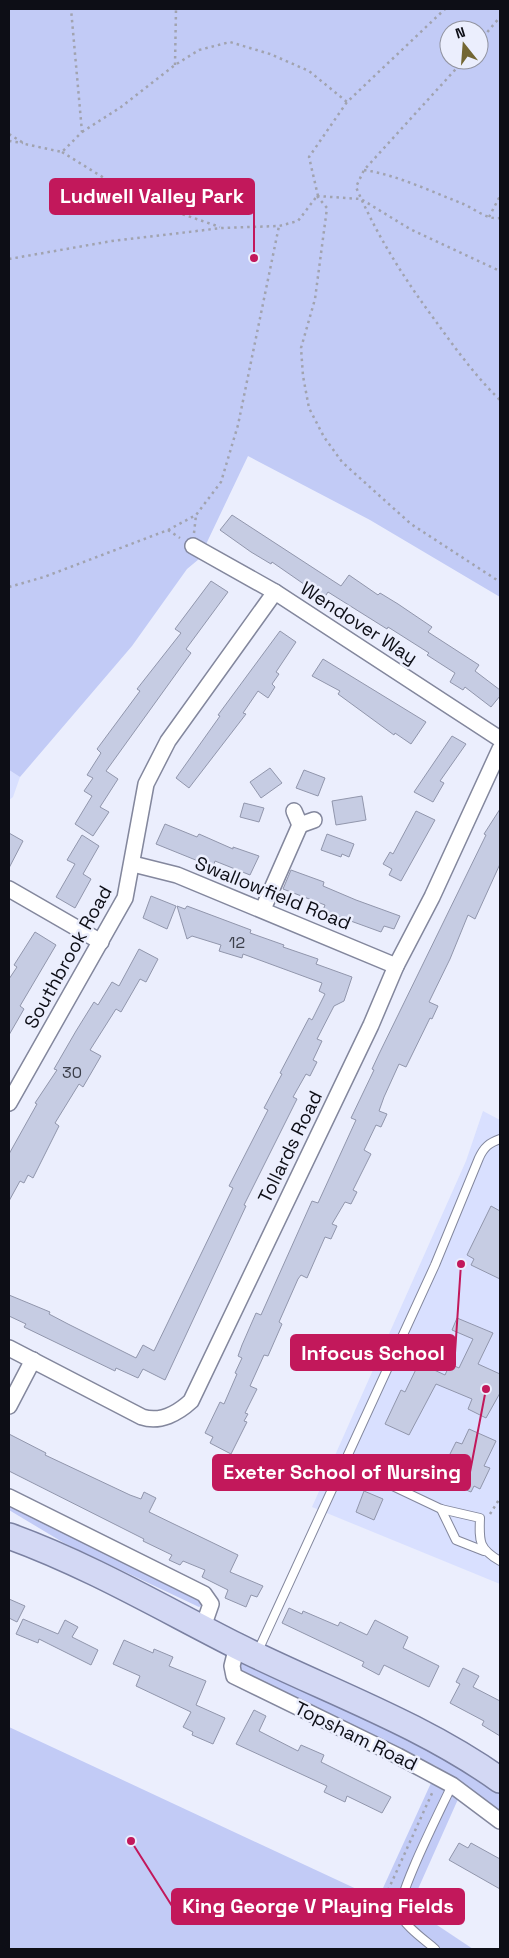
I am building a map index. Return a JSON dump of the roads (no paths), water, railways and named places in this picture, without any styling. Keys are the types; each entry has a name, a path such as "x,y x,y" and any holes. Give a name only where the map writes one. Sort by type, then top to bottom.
{"main road":[{"name":"Topsham Road","path":"9,1536 57,1554 246,1650 405,1725 475,1762 500,1780"}],"street":[{"name":"Wendover Way","path":"193,546 275,592 500,739"},
{"name":"Southbrook Road","path":"9,1103 125,898 133,864 144,790 168,741 275,592"},
{"name":"Tollards Road","path":"33,1360 150,1420 169,1416 182,1409 191,1401 367,1034 396,966 432,897 500,749"},
{"path":"294,811 300,825"},
{"path":"263,909 300,825 314,820"},
{"name":"Swallowfield Road","path":"133,864 177,875 263,909 396,966"},
{"path":"9,889 101,942"},
{"path":"9,1348 33,1360 9,1406"},
{"path":"9,1497 204,1594 211,1604 211,1611 203,1627"},
{"name":"Topsham Road","path":"246,1650 232,1666 234,1676 446,1781 500,1821"}],"lane":[{"path":"246,1650 344,1463 435,1265 481,1153 491,1142 500,1140"},
{"path":"344,1463 441,1510 480,1518 480,1543 484,1551"},
{"path":"441,1510 456,1540 484,1551 500,1561"},
{"path":"435,1949 406,1922 400,1913 400,1907 408,1880 446,1781"}],"place":[{"name":"Ludwell Valley Park","path":"254,258"},
{"name":"Infocus School","path":"461,1264"},
{"name":"Exeter School of Nursing","path":"486,1389"},
{"name":"King George V Playing Fields","path":"131,1841"}]}
